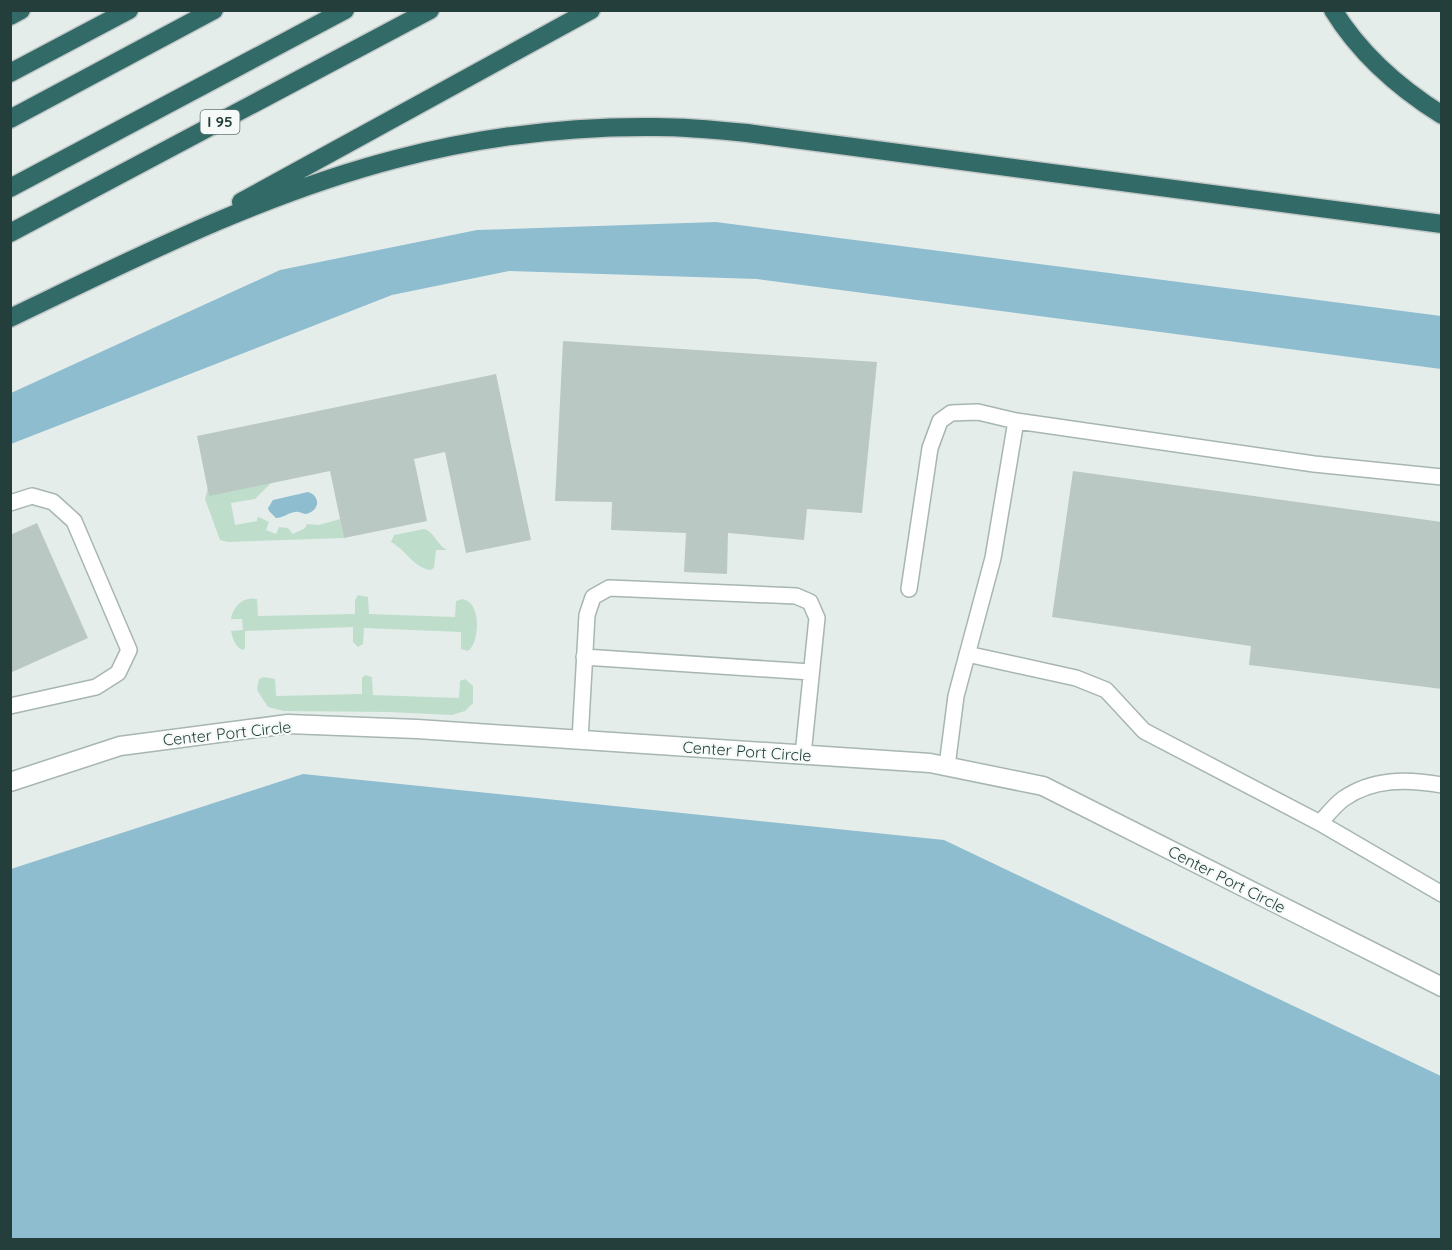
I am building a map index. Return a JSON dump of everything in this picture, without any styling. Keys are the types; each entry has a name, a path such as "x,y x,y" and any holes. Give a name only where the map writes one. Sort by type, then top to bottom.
{"highway":[{"path":"10,16 21,10"},
{"path":"10,73 129,10"},
{"path":"10,119 214,10"},
{"path":"10,188 345,10"},
{"name":"I 95","path":"10,233 430,10"},
{"path":"10,318 185,234 591,10"},
{"path":"1333,10 1359,46 1379,67 1401,87 1442,115"},
{"path":"185,234 328,179 416,154 510,136 655,127 756,134 1442,224"}],"street":[{"name":"Center Port Circle","path":"10,782 120,746 288,724 417,729 930,763 1043,786 1442,987"}],"lane":[{"path":"909,589 930,448 940,421 951,412 978,412 1016,421 1314,465 1442,477"},
{"path":"947,766 956,696 993,558 1016,421"},
{"path":"10,503 32,496 43,499 53,502 74,521 129,650 118,673 96,687 10,706"},
{"path":"579,740 587,615 593,597 609,588 795,596 810,602 817,618 803,755"},
{"path":"967,654 1076,678 1106,690 1144,731 1320,823 1442,894"},
{"path":"584,657 811,672"},
{"path":"1320,823 1341,801 1364,786 1410,780 1442,786"}],"green space":[{"path":"271,483 255,499 231,503 235,525 257,521 259,517 269,522 266,530 276,534 279,527 288,528 293,534 305,528 307,524 319,525 340,519 344,538 228,542 220,540 205,499 208,488"},
{"path":"424,529 447,550 436,550 434,568 430,570 414,562 391,542 394,535"},
{"path":"358,595 368,597 369,614 455,617 456,601 463,599 468,601 476,613 477,631 474,643 468,651 461,649 461,632 364,628 363,644 358,647 353,642 353,627 245,631 243,650 238,647 231,631 243,630 242,619 231,619 236,607 247,599 257,599 258,616 355,614 355,600"},
{"path":"365,675 372,677 373,695 459,698 460,681 465,679 473,686 473,703 465,711 452,715 284,711 268,707 257,690 259,679 264,677 275,679 276,696 362,694 362,678"}],"water":[{"path":"716,222 1441,316 1441,369 757,279 509,271 392,295 11,444 11,393 280,270 477,230"},
{"path":"308,492 317,502 313,511 309,513 295,512 276,518 269,511 268,508 273,500"},
{"path":"303,774 944,840 1441,1076 1441,1239 11,1239 11,869"}],"building":[{"path":"563,341 877,362 862,513 807,509 804,540 728,533 727,574 684,572 686,533 611,530 612,502 555,501"},
{"path":"496,374 531,540 466,553 445,452 414,459 427,521 344,538 330,471 209,496 197,436"},
{"path":"1073,471 1442,522 1442,689 1249,665 1251,646 1052,617"},
{"path":"37,523 88,638 10,673 10,535"}]}
